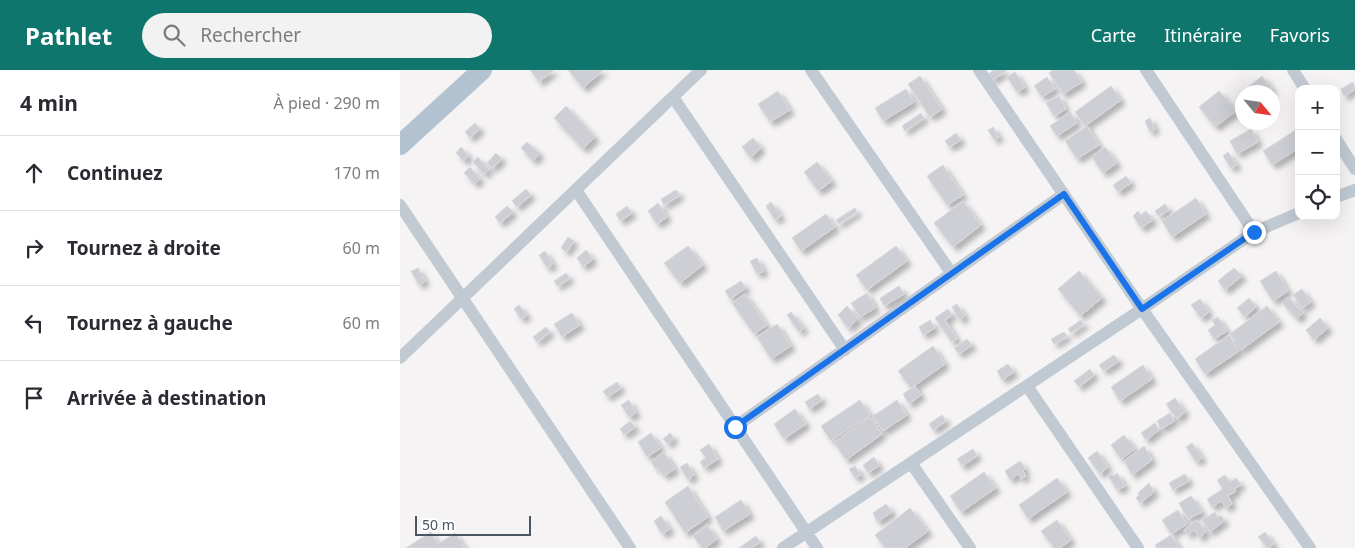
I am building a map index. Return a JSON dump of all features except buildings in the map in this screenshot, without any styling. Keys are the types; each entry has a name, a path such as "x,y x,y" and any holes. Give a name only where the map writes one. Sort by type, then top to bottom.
{"main road":[{"path":"400,145 482,70"}],"street":[{"path":"400,358 701,70"},
{"path":"811,70 952,274"},
{"path":"979,70 1142,309 1310,548"},
{"path":"1146,70 1254,232"},
{"path":"1293,70 1302,85"},
{"path":"673,97 844,350"},
{"path":"1340,145 1355,169"},
{"path":"576,190 817,548"},
{"path":"1340,196 1355,190"},
{"path":"735,427 1064,194"},
{"path":"400,205 630,548"},
{"path":"783,548 1142,309 1254,232 1295,215"},
{"path":"1027,386 1138,548"},
{"path":"911,463 970,548"}],"route":[{"path":"735,427 1064,194 1142,309 1254,232"}]}
